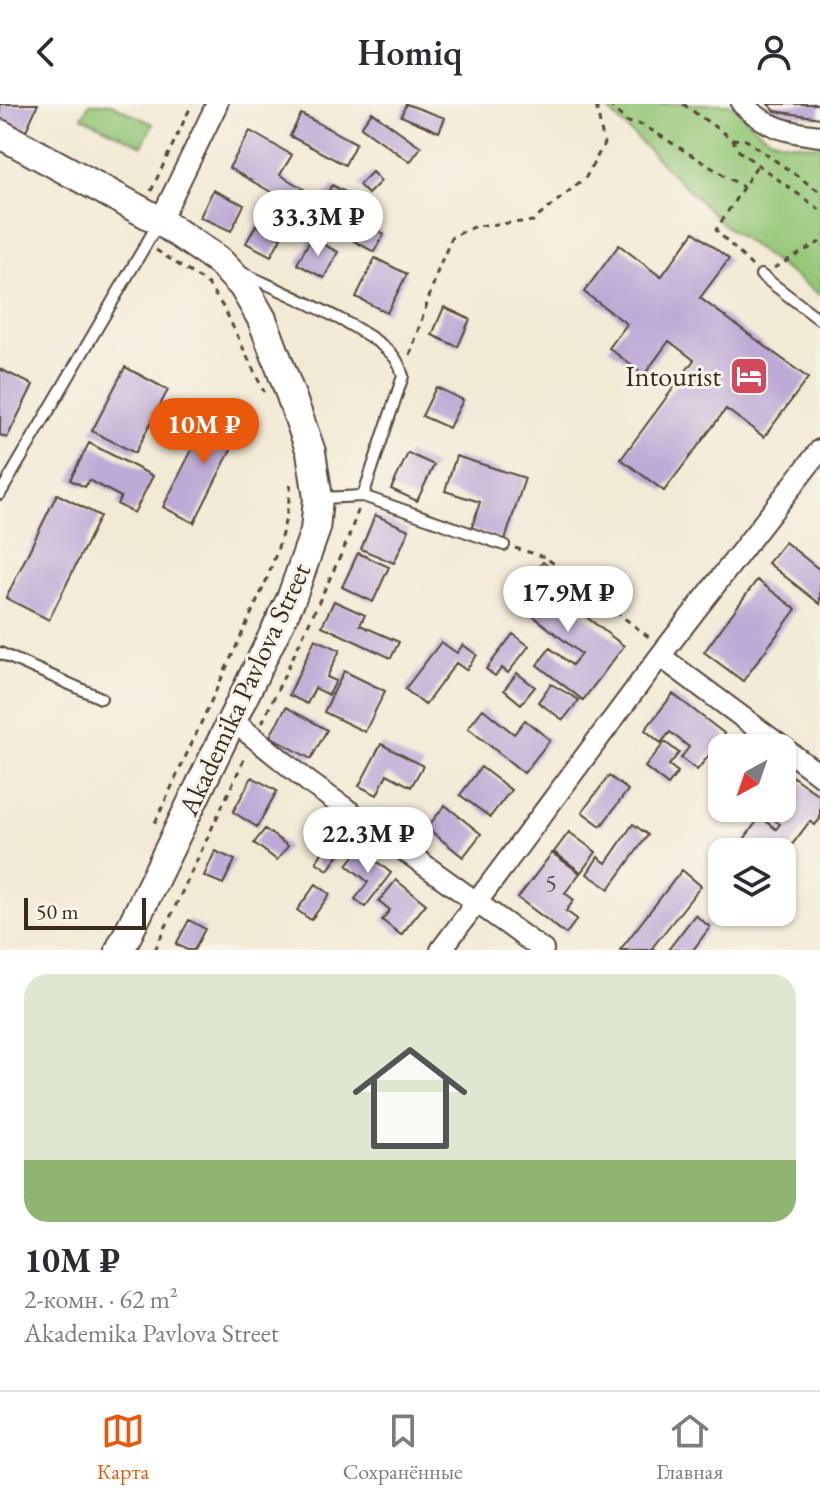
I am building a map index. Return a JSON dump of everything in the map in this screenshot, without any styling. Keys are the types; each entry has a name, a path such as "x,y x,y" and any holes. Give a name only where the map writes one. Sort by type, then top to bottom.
{"street":[{"path":"153,232 217,104"},
{"path":"742,104 763,122 786,132 820,136"},
{"name":"Akademika Pavlova Street","path":"0,134 153,232 218,260 243,286 262,319 311,452 318,498 315,531 291,599 120,950"},
{"path":"441,950 662,653 820,450"},
{"path":"662,653 820,775"},
{"path":"232,720 310,783 543,950"}],"lane":[{"path":"0,494 153,232"},
{"path":"218,260 378,341 396,359 403,376 363,496"},
{"path":"761,275 820,320"},
{"path":"318,498 363,496 504,545"},
{"path":"0,653 101,698"}],"path":[{"path":"403,376 452,237 476,226 533,221 586,177 604,144 596,104"},
{"path":"609,104 627,122 643,125 743,187"},
{"path":"683,104 732,139 739,151 820,210"},
{"path":"732,139 746,140 820,192"},
{"path":"758,164 716,230 761,275 820,242"},
{"path":"153,232 208,284 225,310 268,399"},
{"path":"155,823 264,586 290,508 291,479"},
{"path":"504,545 545,557 662,653"}],"green space":[{"path":"89,104 111,104 153,124 142,146 82,117"},
{"path":"602,104 733,104 770,138 820,146 820,295 725,226"}],"building":[{"path":"0,104 38,104 25,133 0,121"},
{"path":"406,104 445,118 439,132 401,116"},
{"path":"768,104 820,104 820,118 775,111"},
{"path":"372,112 421,147 410,162 361,127"},
{"path":"301,114 356,143 345,165 290,136"},
{"path":"250,131 292,155 280,175 304,189 294,205 229,168"},
{"path":"372,172 381,181 368,194 359,185"},
{"path":"332,185 352,196 335,229 314,218"},
{"path":"213,190 244,205 231,231 200,217"},
{"path":"364,222 384,234 374,252 354,241"},
{"path":"256,225 281,238 271,256 246,243"},
{"path":"694,232 729,259 700,298 808,378 764,437 726,409 664,491 621,459 694,360 669,341 644,375 609,348 627,324 584,292 619,245 661,277"},
{"path":"311,238 338,252 324,278 297,264"},
{"path":"375,258 407,274 387,313 356,297"},
{"path":"444,307 470,319 458,347 432,335"},
{"path":"125,367 168,390 135,453 92,431"},
{"path":"0,369 33,385 7,438 0,435"},
{"path":"436,387 463,400 449,428 422,416"},
{"path":"213,408 244,424 194,523 163,507"},
{"path":"89,443 153,476 134,513 117,504 121,497 89,480 85,487 70,480"},
{"path":"408,453 434,465 417,501 391,489"},
{"path":"456,456 525,478 505,540 471,530 480,502 445,491"},
{"path":"57,494 100,516 49,620 6,598"},
{"path":"375,515 409,530 394,563 361,549"},
{"path":"785,542 820,570 820,604 768,563"},
{"path":"358,553 389,567 373,602 342,587"},
{"path":"543,562 565,580 555,593 624,646 583,700 537,665 550,648 572,665 581,654 513,600"},
{"path":"757,580 796,609 743,681 704,652"},
{"path":"334,601 365,615 360,625 399,642 391,658 322,626"},
{"path":"513,634 529,646 508,673 502,668 495,676 486,669"},
{"path":"315,639 340,650 327,677 336,681 329,695 315,688 307,704 289,695"},
{"path":"441,642 457,653 463,645 477,655 466,670 456,663 425,705 405,689"},
{"path":"344,671 385,691 365,732 324,712"},
{"path":"517,673 535,687 521,704 504,690"},
{"path":"551,684 579,700 563,720 538,702"},
{"path":"673,694 725,734 708,734 708,756 697,770 681,758 689,747 670,732 661,743 645,730"},
{"path":"286,707 327,730 311,759 270,736"},
{"path":"483,709 514,734 525,720 550,740 524,773 468,728"},
{"path":"665,742 679,753 669,765 678,772 668,785 645,767"},
{"path":"381,744 423,766 411,787 387,774 377,795 359,786"},
{"path":"481,767 511,790 490,817 460,795"},
{"path":"609,776 628,790 601,826 582,812"},
{"path":"252,777 277,791 257,827 233,812"},
{"path":"796,779 820,796 820,819 815,825 810,821 796,839 745,838 756,822 767,822 776,829 780,824 777,822 796,822"},
{"path":"445,805 481,834 463,857 427,828"},
{"path":"633,824 648,835 609,889 587,874 598,857 606,863"},
{"path":"265,829 288,846 277,860 254,843"},
{"path":"569,832 596,852 581,872 554,852"},
{"path":"330,841 342,849 328,870 316,862"},
{"path":"360,848 391,873 365,907 355,899 368,882 347,865"},
{"path":"215,851 235,860 223,884 204,876"},
{"path":"552,853 580,873 565,893 574,900 566,911 577,919 566,934 518,898"},
{"path":"682,870 701,886 652,948 655,950 620,950"},
{"path":"396,880 426,904 401,935 382,920 390,910 379,901"},
{"path":"316,884 330,894 311,920 297,910"},
{"path":"695,915 710,927 693,950 668,950"},
{"path":"189,920 205,929 194,950 176,944"}],"place":[{"name":"Intourist","path":"749,376"}]}
